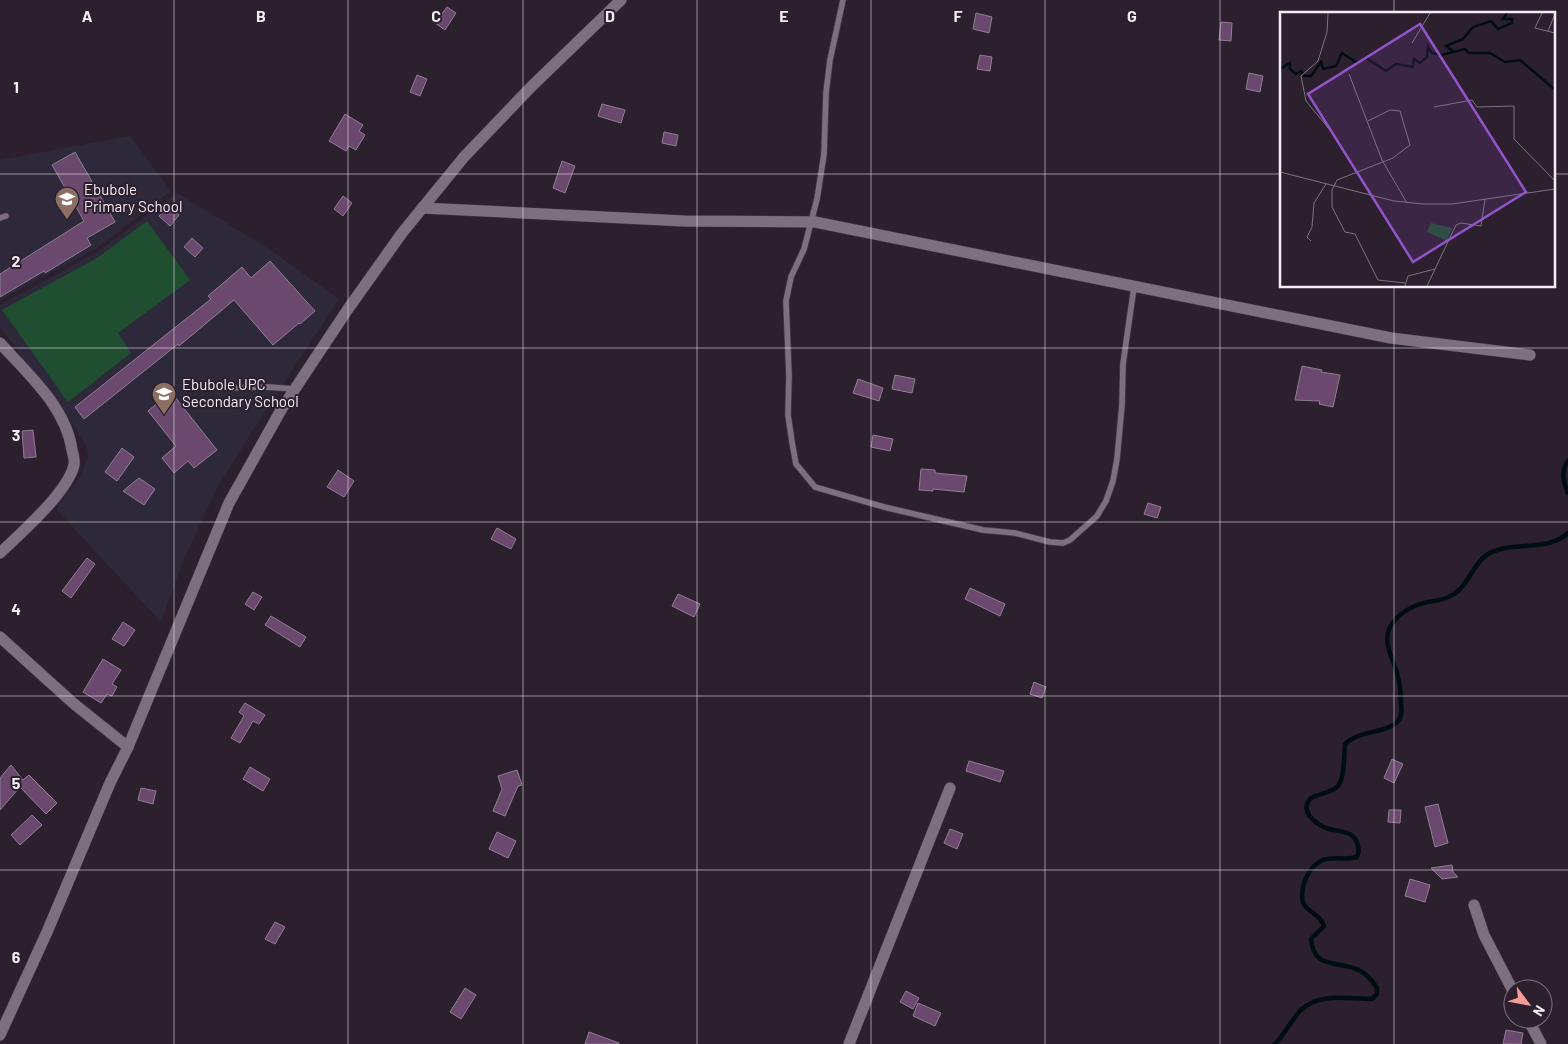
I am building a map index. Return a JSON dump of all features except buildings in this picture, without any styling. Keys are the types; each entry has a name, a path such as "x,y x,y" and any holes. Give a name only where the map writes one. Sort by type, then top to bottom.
{"street":[{"path":"0,1035 47,932 110,783 128,747 229,503 256,452 348,308 422,208 481,139 621,0"},
{"path":"422,208 684,221 812,222 1390,338 1530,355"},
{"path":"0,343 43,392 61,416 71,438 75,464 65,485 0,553"},
{"path":"0,637 73,704 128,747"},
{"path":"849,1044 950,788"},
{"path":"1474,905 1484,935 1507,979"},
{"path":"1533,1029 1541,1044"}],"lane":[{"path":"843,0 830,60 826,93 824,154 817,199 804,249 791,277 786,301 789,376 788,415 796,464 816,487 983,530 1015,533 1050,542 1063,543 1070,540 1097,516 1106,501 1113,482 1122,405 1123,364 1134,287"},
{"path":"229,388 268,386 295,390"}],"shaded area":[{"name":"Ebubole Primary School","path":"130,136 171,191 97,248 0,300 0,160"},
{"name":"Ebubole UPC Secondary School","path":"177,193 269,249 339,299 217,488 184,559 161,622 57,510 58,504 79,479 88,456 87,447 73,424 0,327 0,305 99,251"}],"green space":[{"path":"147,221 190,280 118,333 131,353 68,402 2,310 97,258"}],"waterway":[{"path":"1568,461 1563,473 1568,493"},
{"path":"1275,1044 1297,1014 1309,1004 1335,998 1372,999 1377,994 1377,988 1364,973 1357,969 1326,962 1316,955 1311,939 1324,926 1318,917 1305,906 1302,895 1308,874 1322,860 1353,858 1357,857 1358,854 1359,850 1354,837 1319,824 1311,817 1307,808 1311,798 1331,791 1340,784 1343,773 1345,744 1358,736 1393,726 1400,718 1400,685 1387,640 1390,626 1405,611 1414,606 1450,597 1464,585 1478,563 1488,554 1508,548 1550,543 1568,533"}],"place":[{"name":"Ebubole Primary School","path":"67,220"},
{"name":"Ebubole UPC Secondary School","path":"164,415"}]}
